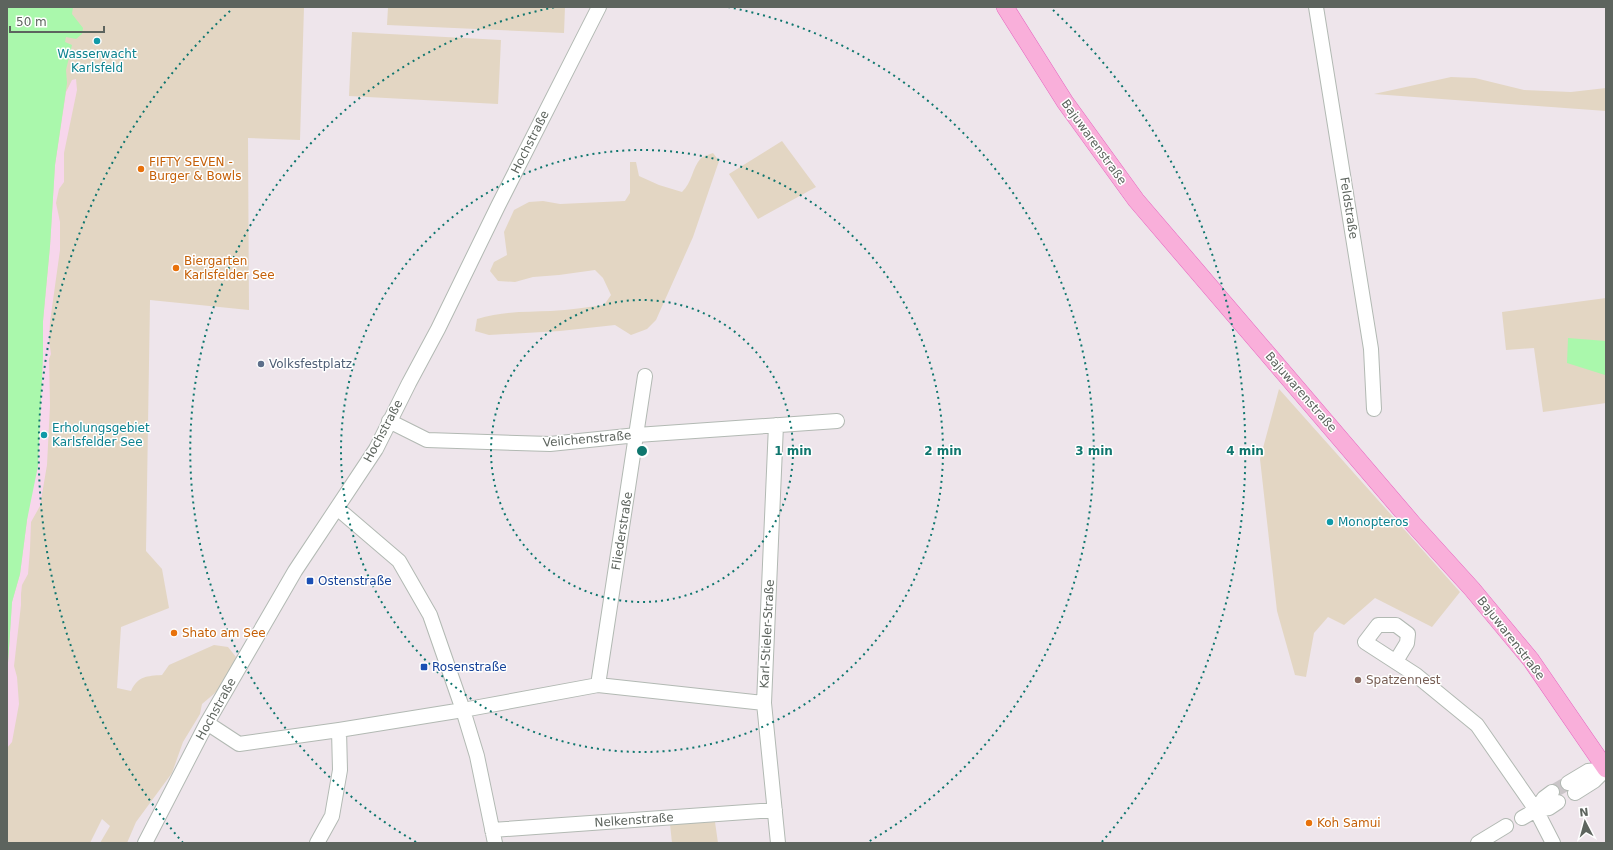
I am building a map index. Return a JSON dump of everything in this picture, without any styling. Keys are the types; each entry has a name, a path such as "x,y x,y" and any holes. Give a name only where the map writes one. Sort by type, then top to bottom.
{"main road":[{"name":"Bajuwarenstraße","path":"1005,7 1065,102 1136,200 1409,519 1472,589 1530,660 1606,769"}],"street":[{"name":"Hochstraße","path":"145,843 207,723 295,572 376,449 438,329 498,206 599,7"},
{"name":"Feldstraße","path":"1316,7 1371,349 1374,409"},
{"name":"Fliederstraße","path":"598,685 645,376"},
{"name":"Veilchenstraße","path":"389,422 427,440 550,444 637,435 837,421"},
{"name":"Karl-Stieler-Straße","path":"776,425 764,703 778,843"},
{"path":"337,508 399,561 430,615 463,710 477,756 494,836"},
{"path":"1396,661 1416,675 1477,725 1536,810 1553,843"},
{"path":"207,723 239,744 463,710 598,685 764,703"},
{"path":"317,843 332,816 340,770 339,730"},
{"path":"1571,788 1588,771 1606,769"},
{"path":"1522,818 1536,810 1544,798 1555,797"},
{"name":"Nelkenstraße","path":"494,836 775,810"},
{"path":"1478,843 1506,826"}],"shaded area":[{"path":"7,7 304,7 300,140 248,138 249,310 150,300 146,551 162,569 169,608 121,627 117,688 131,691 140,680 147,677 162,675 169,665 214,645 228,647 236,657 226,679 215,693 202,704 200,714 183,742 172,773 136,822 127,843 100,843 110,826 102,819 90,843 7,843"},
{"path":"7,7 73,7 72,14 83,28 82,34 76,39 66,37 65,42 72,45 66,70 67,83 55,165 50,246 43,321 43,356 38,466 27,520 20,574 12,602 7,678"},
{"path":"388,7 565,7 564,33 387,25"},
{"path":"352,32 501,40 498,104 349,96"},
{"path":"1451,77 1475,78 1524,90 1571,92 1606,88 1606,111 1374,94"},
{"path":"782,141 816,187 758,219 729,174"},
{"path":"713,153 719,161 693,237 656,320 647,329 631,335 615,325 560,331 489,335 475,331 477,319 486,316 505,313 558,311 604,305 611,295 603,278 595,270 533,277 515,282 498,281 490,271 494,262 507,255 504,232 514,210 529,202 543,201 560,204 625,201 630,193 630,162 636,162 639,176 659,185 682,192 688,184 701,158"},
{"path":"1606,298 1606,403 1543,412 1534,348 1506,350 1502,312"},
{"path":"1568,338 1606,341 1606,374 1605,375 1567,363"},
{"path":"1279,389 1460,592 1432,627 1375,598 1344,625 1328,617 1314,633 1306,677 1295,675 1277,611 1260,459"},
{"path":"715,822 718,843 672,843 670,824"}],"sand":[{"name":"Erholungsgebiet Karlsfelder See","path":"76,79 77,90 64,153 64,182 59,189 56,203 60,222 60,250 50,322 50,405 47,465 40,506 31,522 28,574 22,585 14,666 17,677 19,704 12,742 7,748 7,678 12,602 20,574 42,378 43,321 50,246 55,165 66,92 72,80"}],"tunnel":[{"path":"1552,792 1568,783"}],"place":[{"name":"Wasserwacht Karlsfeld","path":"97,41"},
{"name":"FIFTY SEVEN - Burger & Bowls","path":"141,169"},
{"name":"Biergarten Karlsfelder See","path":"176,268"},
{"name":"Volksfestplatz","path":"261,364"},
{"name":"Erholungsgebiet Karlsfelder See","path":"44,435"},
{"name":"Monopteros","path":"1330,522"},
{"name":"Ostenstraße","path":"310,581"},
{"name":"Shato am See","path":"174,633"},
{"name":"Rosenstraße","path":"424,667"},
{"name":"Spatzennest","path":"1358,680"},
{"name":"Koh Samui","path":"1309,823"}]}
